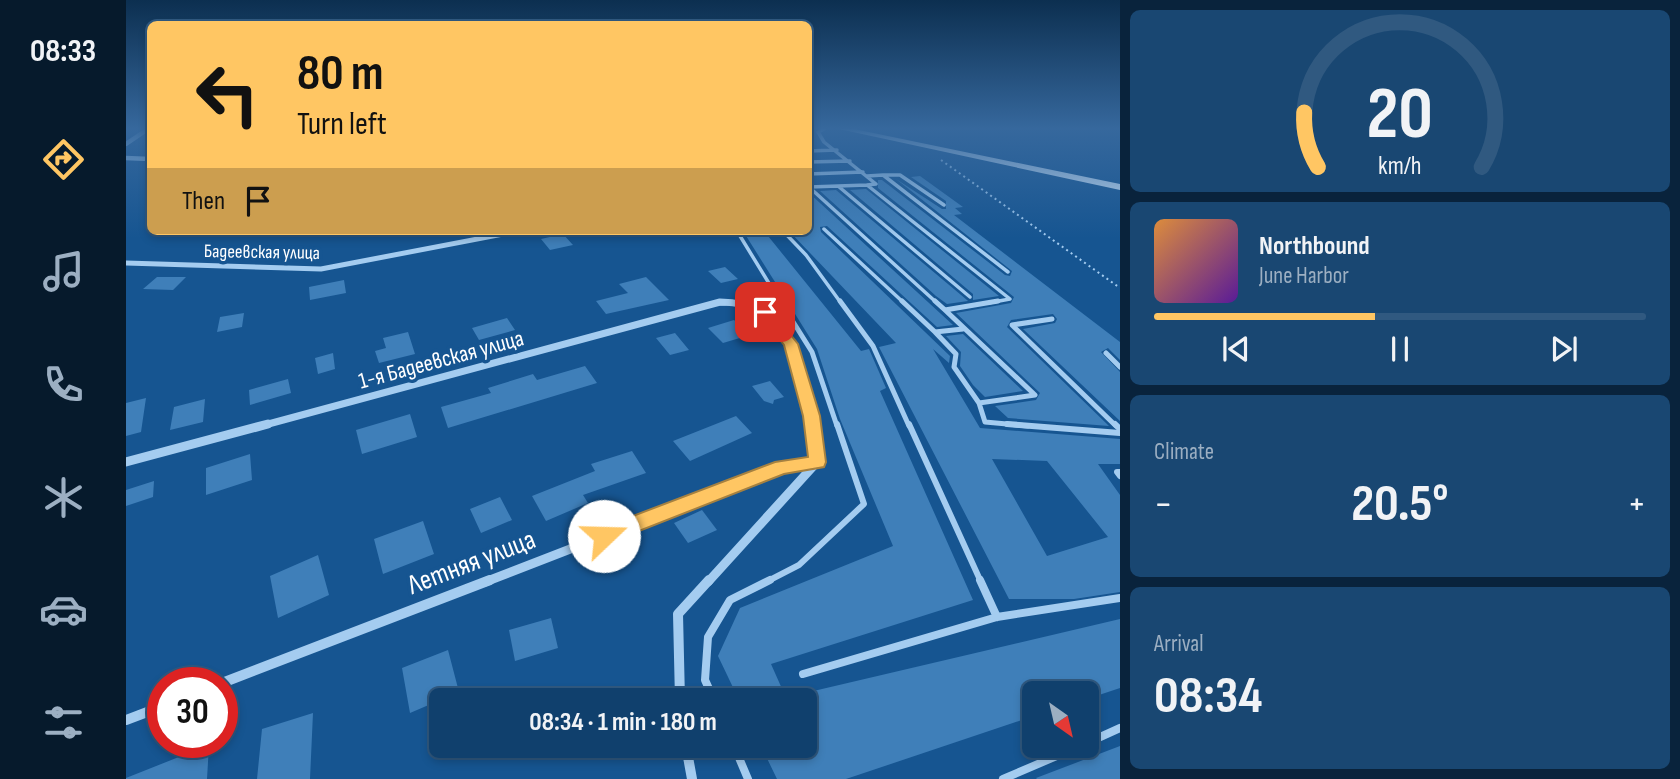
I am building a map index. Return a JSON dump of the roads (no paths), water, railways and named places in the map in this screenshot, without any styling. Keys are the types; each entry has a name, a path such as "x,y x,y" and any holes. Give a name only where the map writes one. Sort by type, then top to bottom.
{"main road":[{"path":"1016,165 1120,187"}],"street":[{"name":"Бадеевская улица","path":"126,263 321,269 498,235"},
{"name":"1-я Бадеевская улица","path":"126,462 720,302 736,302 765,312 791,344 812,416 817,462"},
{"name":"Летняя улица","path":"238,677 782,467 817,462"},
{"path":"680,688 678,614 817,462"},
{"path":"126,720 147,712"},
{"path":"688,758 692,779"}],"lane":[{"path":"812,187 876,184 855,165"},
{"path":"812,174 900,175 944,205"},
{"path":"883,175 1008,272"},
{"path":"867,185 1010,299 945,310"},
{"path":"838,186 970,297"},
{"path":"812,190 1035,395 979,403"},
{"path":"824,229 957,354 954,367 979,403 985,422 1120,431"},
{"path":"709,688 705,680 708,637 730,600 799,565 864,504 812,352 739,235"},
{"path":"787,235 806,255 873,346 997,617"},
{"path":"1052,319 1012,325 1120,431"},
{"path":"936,332 963,328"},
{"path":"1106,354 1120,367"},
{"path":"803,674 997,617 1120,598"},
{"path":"1099,738 1120,728"},
{"path":"739,758 748,779"},
{"path":"1003,779 1052,758"}]}
